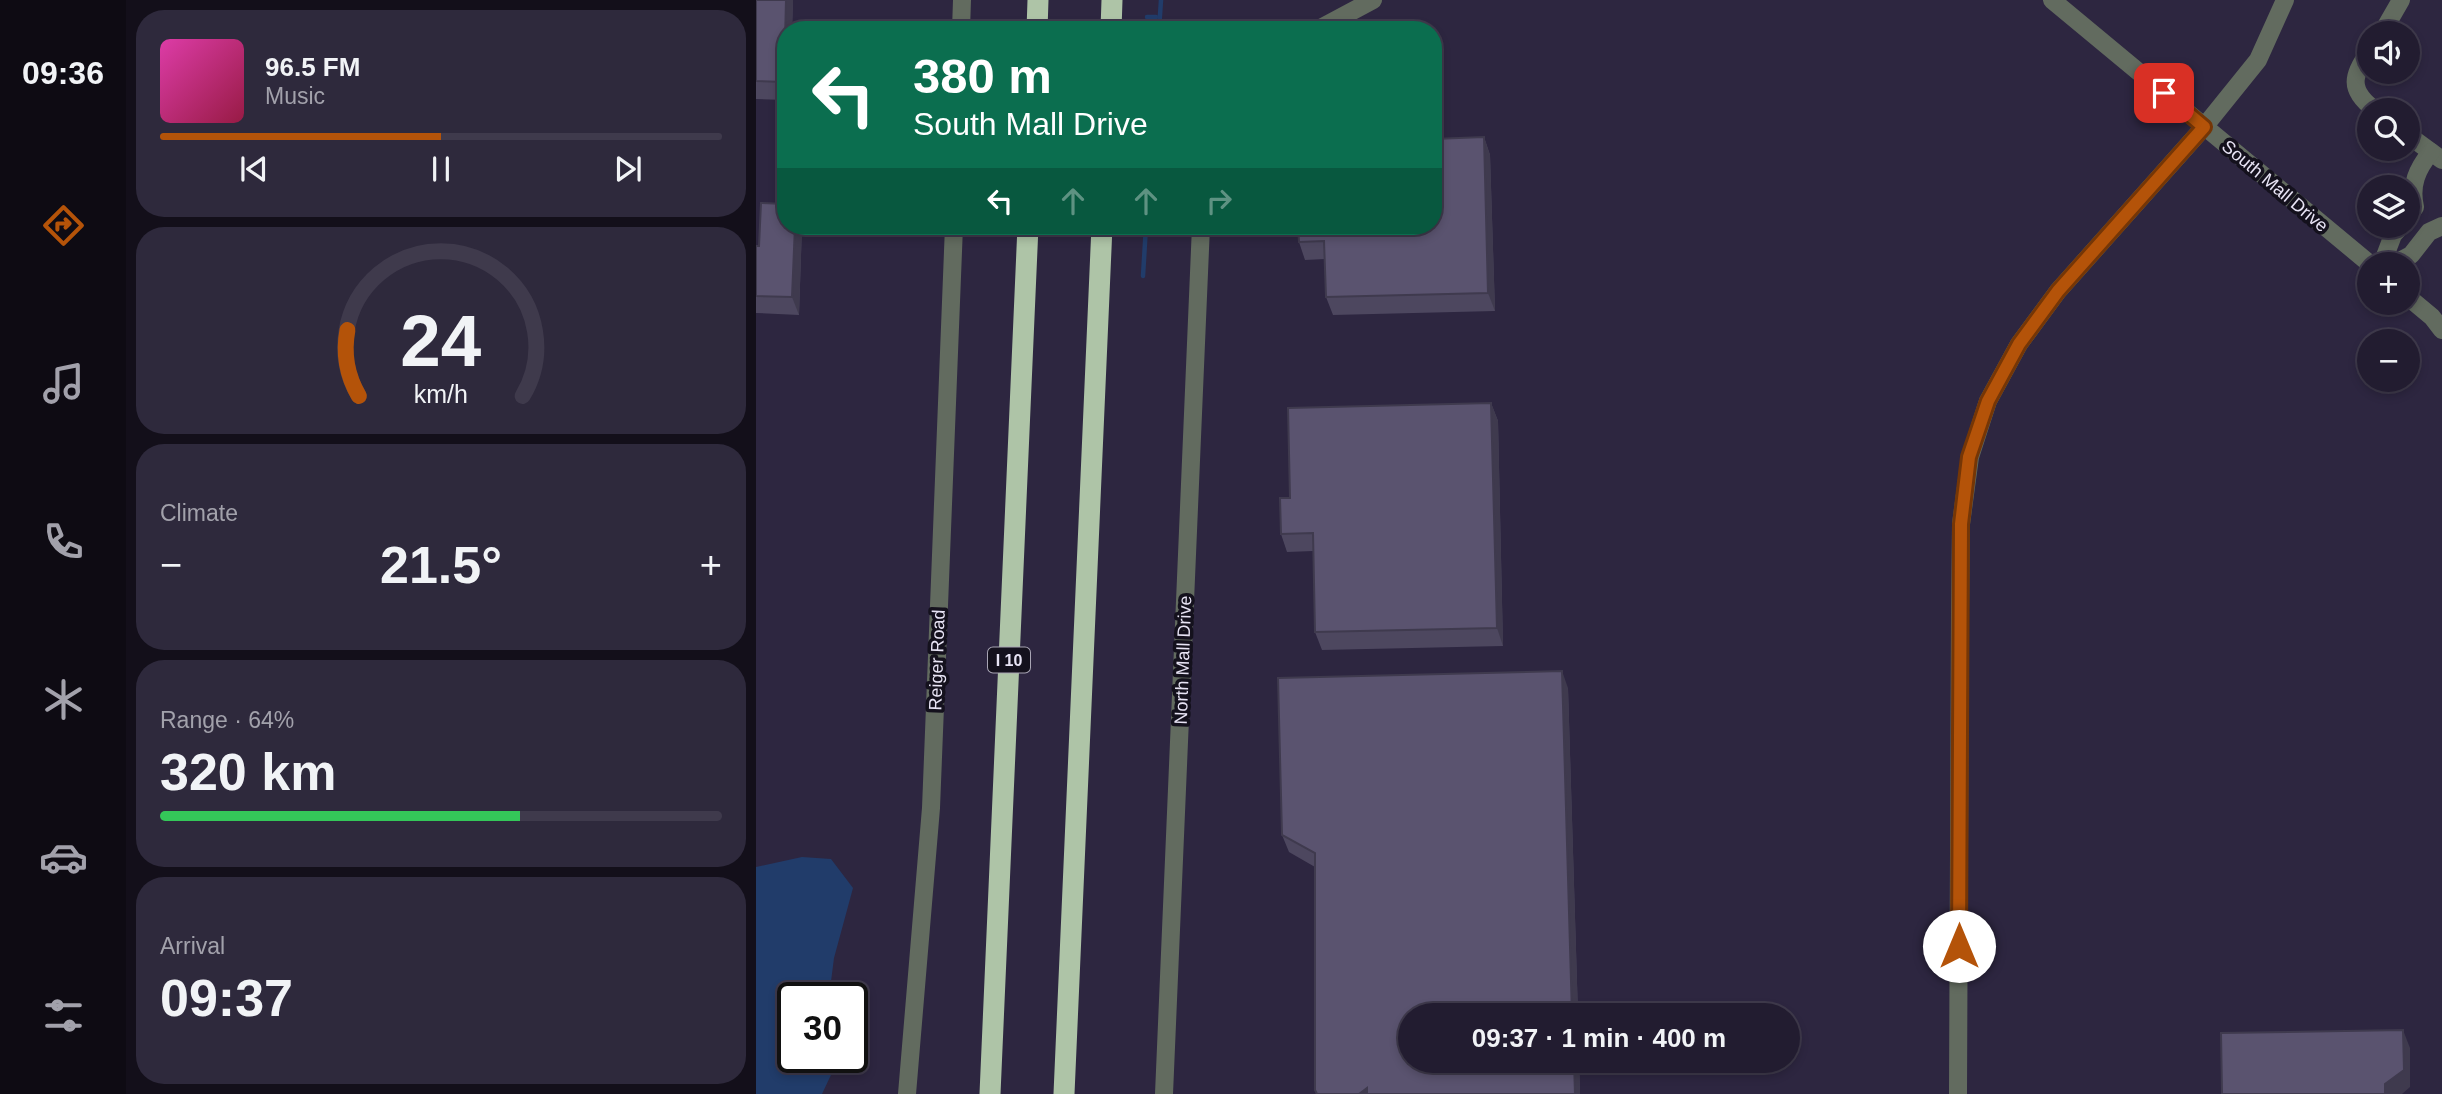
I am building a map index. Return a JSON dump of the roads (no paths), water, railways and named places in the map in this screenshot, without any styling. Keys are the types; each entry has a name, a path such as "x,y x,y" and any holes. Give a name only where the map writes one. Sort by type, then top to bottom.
{"highway":[{"path":"1037,21 1038,0"},
{"path":"1111,21 1112,0"},
{"name":"I 10","path":"990,1094 1028,235"},
{"path":"1064,1094 1102,235"}],"street":[{"path":"961,21 962,0"},
{"path":"1334,21 1373,0"},
{"name":"South Mall Drive","path":"2052,0 2357,253"},
{"path":"1958,1094 1959,612 1961,524 1969,457 1988,401 2019,344 2058,291 2204,127 2258,60 2285,0"},
{"path":"2389,21 2401,0"},
{"path":"2357,69 2354,81 2363,98"},
{"path":"2416,175 2437,156 2420,144"},
{"path":"2420,216 2440,226"},
{"path":"2413,252 2429,232 2440,226"},
{"name":"Reiger Road","path":"907,1094 931,808 954,235"},
{"name":"North Mall Drive","path":"1164,1094 1201,235"},
{"path":"2420,307 2442,330"}],"water":[{"path":"802,857 831,859 853,888 834,958 831,982 777,982 777,1073 832,1073 822,1094 756,1094 756,867"}],"waterway":[{"path":"1160,21 1161,0"},
{"path":"1147,17 1156,17"},
{"path":"1143,276 1145,235"}]}
